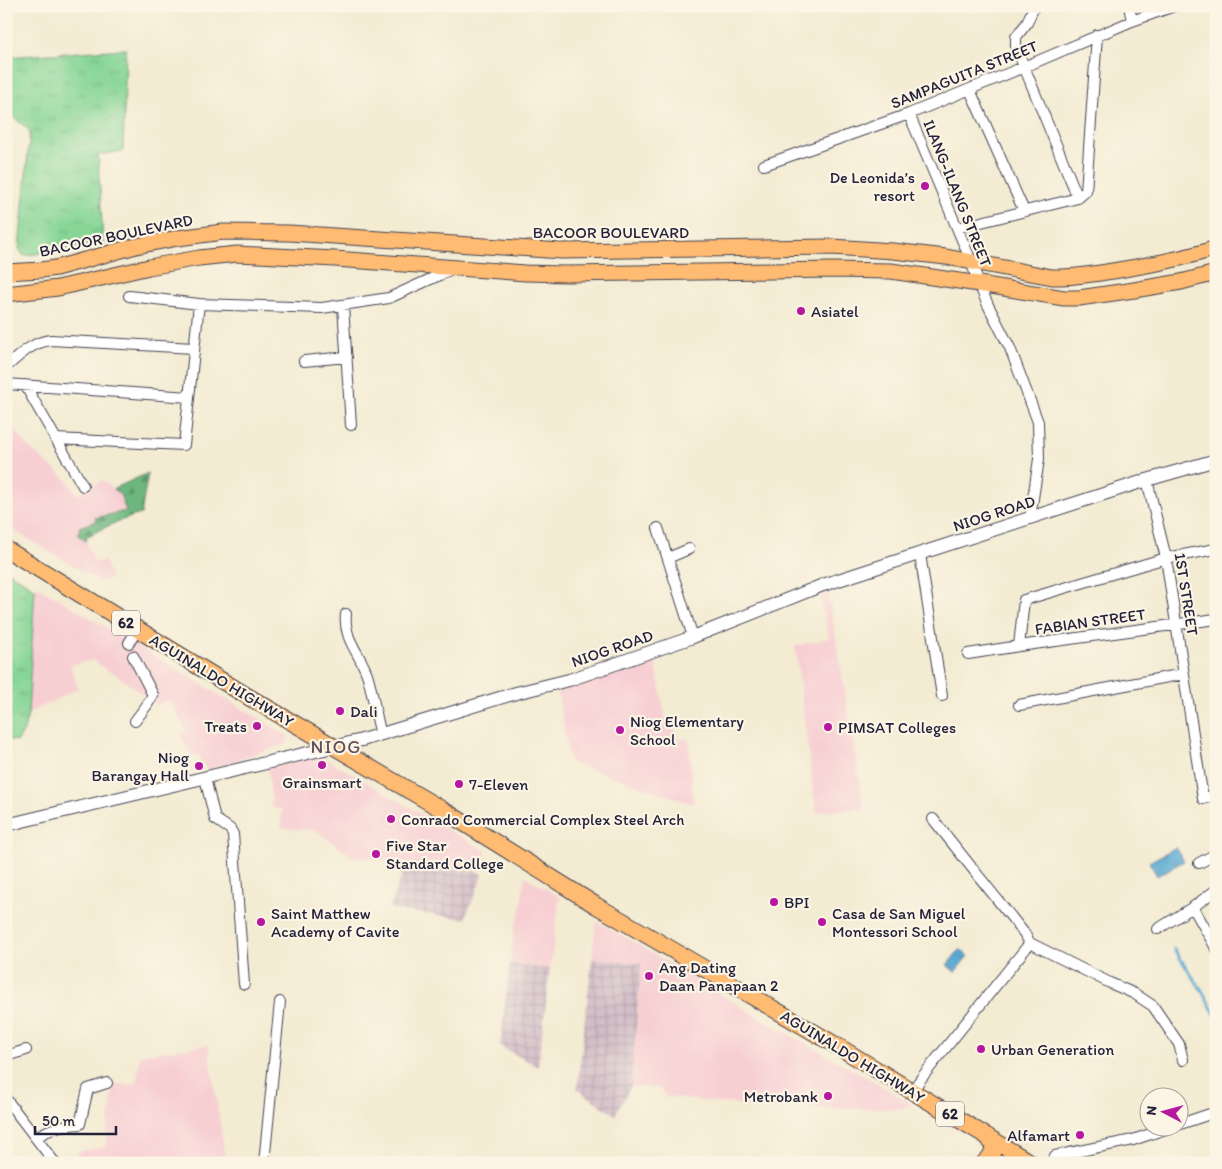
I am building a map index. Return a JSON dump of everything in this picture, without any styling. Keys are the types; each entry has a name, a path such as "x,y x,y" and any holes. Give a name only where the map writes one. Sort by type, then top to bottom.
{"highway":[{"name":"AGUINALDO HIGHWAY","path":"6,549 133,636 247,696 334,746 448,813 597,906 798,1023 1031,1163"},
{"path":"984,1163 993,1151 992,1143 987,1136"}],"main road":[{"name":"BACOOR BOULEVARD","path":"6,272 56,268 136,246 223,232 289,233 561,251 832,247 884,250 946,257 1066,278 1136,267 1195,255 1216,248"},
{"path":"754,272 755,249"},
{"path":"6,294 58,288 149,267 199,258 237,254 524,273 891,271 1064,298 1079,298 1157,286 1216,273"}],"street":[{"path":"1034,6 1027,23 1016,37 1016,47 1078,198"},
{"path":"1129,6 1132,21"},
{"name":"SAMPAGUITA STREET","path":"764,165 909,114 970,90 1097,35 1174,6"},
{"path":"957,228 1078,198 1086,191 1097,35"},
{"path":"970,90 1024,211"},
{"name":"ILANG-ILANG STREET","path":"909,114 979,284 1010,348 1038,422 1039,458 1030,518"},
{"path":"129,296 199,304 322,308 389,298 456,268"},
{"path":"56,438 184,444 199,304"},
{"path":"343,306 351,425"},
{"path":"6,366 33,345 51,340 194,348"},
{"path":"304,361 347,357"},
{"path":"6,384 189,396"},
{"path":"25,385 83,486"},
{"name":"NIOG ROAD","path":"6,824 381,735 516,693 568,680 693,637 823,585 1147,480 1216,460"},
{"name":"1ST STREET","path":"1147,480 1166,558 1203,799 1216,794"},
{"path":"658,528 693,637"},
{"path":"668,558 689,549"},
{"path":"1019,646 1024,600 1166,558 1216,549"},
{"path":"920,554 942,696"},
{"path":"346,614 347,633 367,675 381,735"},
{"name":"FABIAN STREET","path":"968,654 1216,619"},
{"path":"133,656 153,695 135,720"},
{"path":"1019,705 1184,674"},
{"path":"204,778 215,820 230,829 233,834 244,984"},
{"path":"933,818 1030,943 1135,994 1153,1006 1179,1044 1183,1060"},
{"path":"1199,863 1216,854"},
{"path":"1158,929 1216,890"},
{"path":"1193,907 1211,928 1216,948"},
{"path":"912,1091 1030,943"},
{"path":"264,1163 280,1002"},
{"path":"6,1056 26,1050"},
{"path":"36,1137 58,1127 80,1124 88,1089 107,1083"},
{"path":"6,1099 55,1163"},
{"path":"1190,1121 1216,1112"},
{"path":"1051,1163 1054,1156 1145,1136"},
{"path":"994,1163 1009,1161 1015,1153"}],"shaded area":[{"path":"10,422 28,447 66,479 77,495 102,480 120,494 126,511 95,518 97,521 80,529 77,534 86,541 95,563 104,560 111,578 101,582 6,526 6,428"},
{"path":"37,586 288,736 287,744 208,771 198,756 192,756 180,735 187,730 169,700 157,705 94,660 70,665 78,688 28,714 35,589"},
{"name":"PIMSAT Colleges","path":"828,590 864,808 816,812 795,646 829,638 819,592"},
{"name":"Niog Elementary School","path":"654,656 666,721 673,720 676,740 689,739 693,804 570,762 557,688"},
{"path":"321,756 487,852 476,871 352,856 315,830 281,828 282,809 272,808 268,768"},
{"path":"406,863 476,871 483,874 465,919 389,909"},
{"path":"525,876 561,898 550,969 510,964 515,925 520,914"},
{"path":"596,921 770,1024 912,1104 902,1108 869,1109 809,1108 779,1105 779,1109 666,1097 659,1088 631,1086 641,964 592,959"},
{"path":"592,959 641,964 631,1086 615,1115 577,1089"},
{"path":"510,964 550,969 538,1067 500,1046"},
{"path":"208,1045 226,1163 77,1163 77,1152 105,1147 114,1084 136,1084 140,1055"}],"green space":[{"path":"126,49 123,151 98,155 103,242 24,256 19,249 30,131 12,116 6,116 6,57"},
{"path":"148,473 141,514 99,530 86,537 86,541 77,534 80,529 79,527 96,521 95,518 126,511 120,494 113,489"},
{"path":"6,570 35,589 28,714 24,730 18,741 6,739"}],"water":[{"path":"1176,847 1184,861 1157,876 1149,862"},
{"path":"960,949 968,956 955,972 947,965"}],"waterway":[{"path":"1174,949 1201,989 1216,1016"}],"place":[{"name":"De Leonida’s resort","path":"925,186"},
{"name":"Asiatel","path":"801,311"},
{"name":"Dali","path":"340,711"},
{"name":"Treats","path":"257,726"},
{"name":"PIMSAT Colleges","path":"828,727"},
{"name":"Niog Elementary School","path":"620,730"},
{"name":"Grainsmart","path":"322,765"},
{"name":"Niog Barangay Hall","path":"199,766"},
{"name":"7-Eleven","path":"459,784"},
{"name":"Conrado Commercial Complex Steel Arch","path":"391,819"},
{"name":"Five Star Standard College","path":"376,854"},
{"name":"BPI","path":"774,902"},
{"name":"Saint Matthew Academy of Cavite","path":"261,922"},
{"name":"Casa de San Miguel Montessori School","path":"822,922"},
{"name":"Ang Dating Daan Panapaan 2","path":"649,976"},
{"name":"Urban Generation","path":"981,1049"},
{"name":"Metrobank","path":"828,1096"},
{"name":"Alfamart","path":"1080,1135"}],"district":[{"name":"NIOG","path":"336,746"}]}
